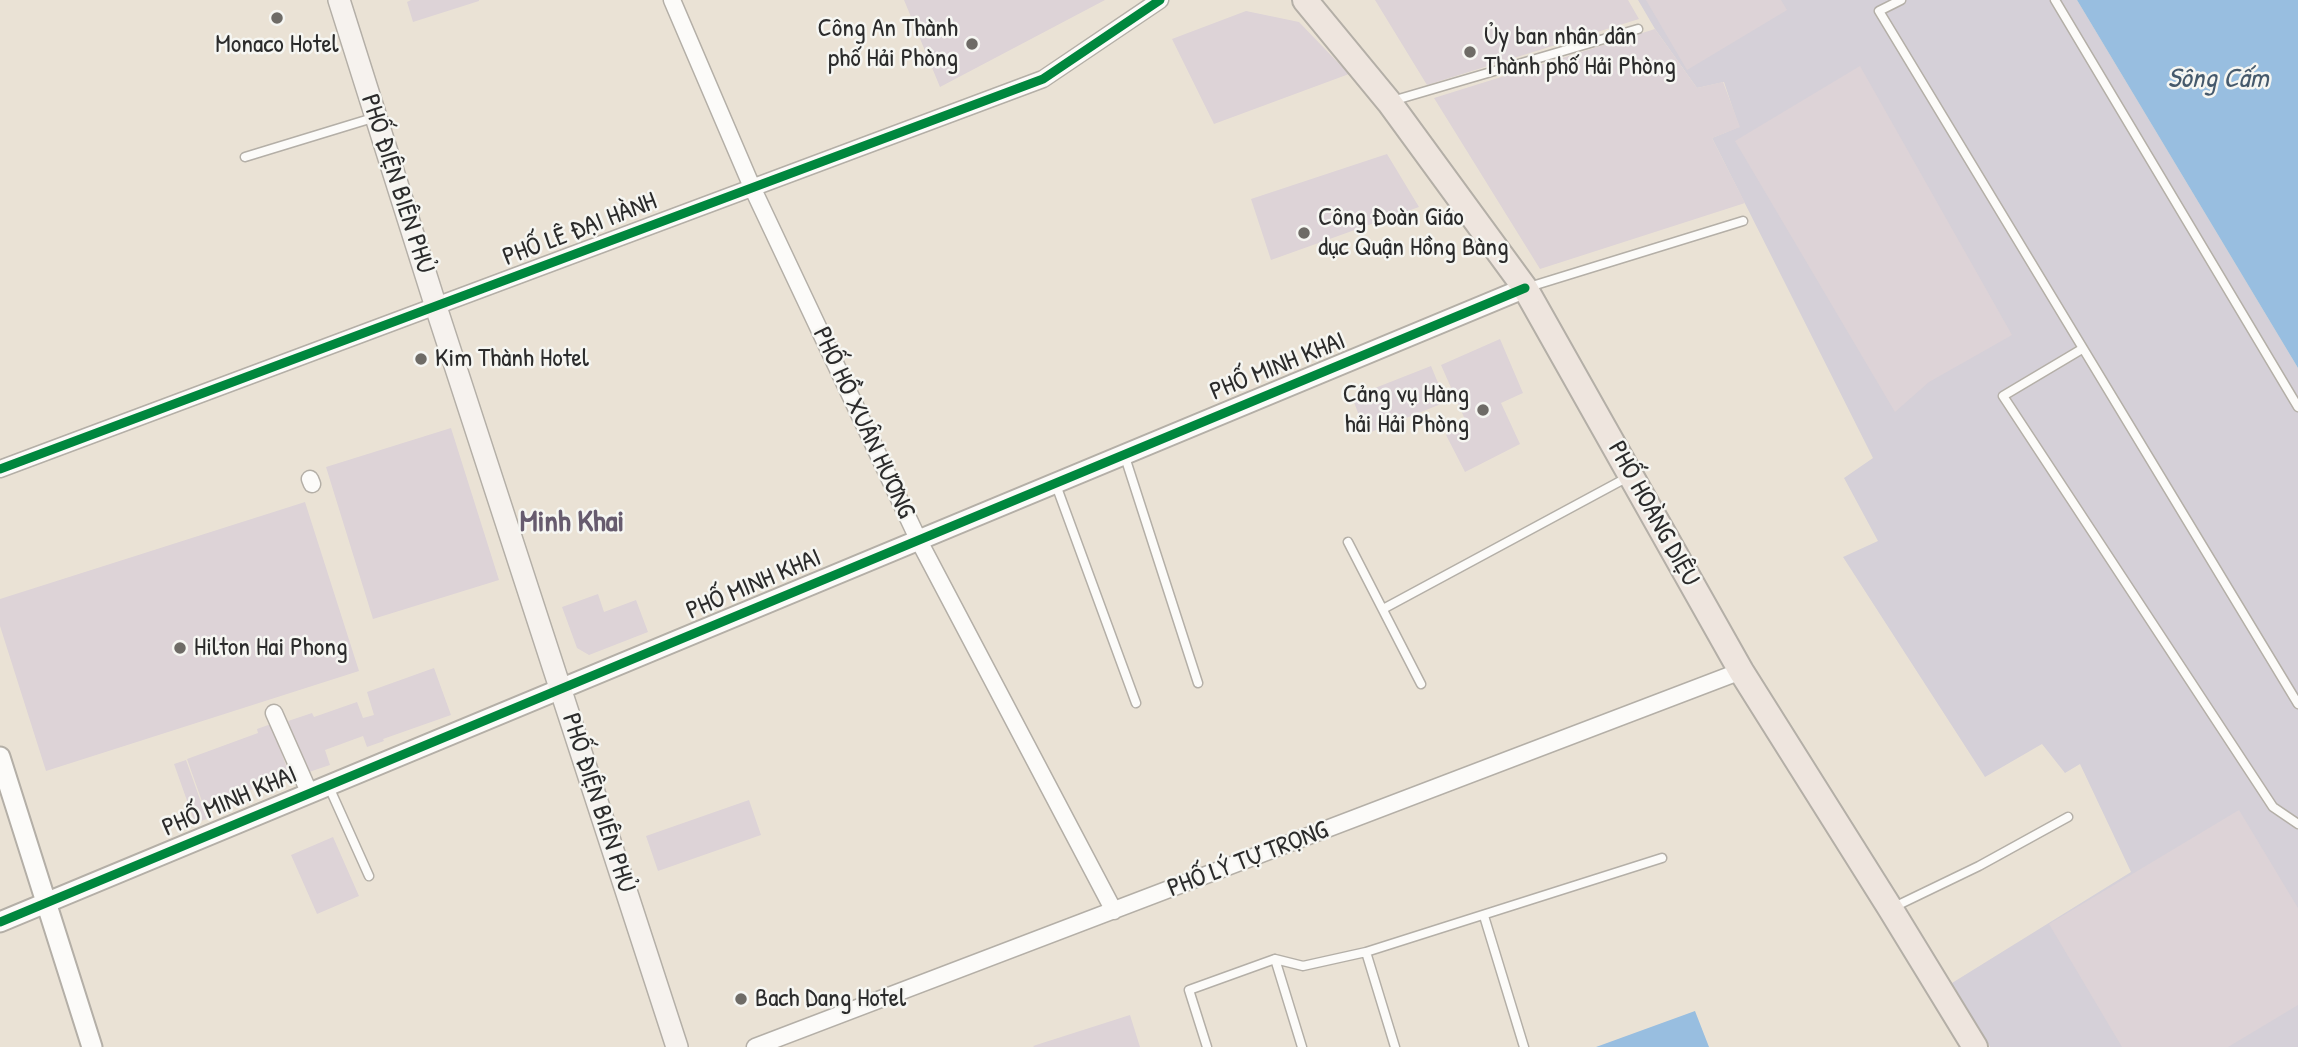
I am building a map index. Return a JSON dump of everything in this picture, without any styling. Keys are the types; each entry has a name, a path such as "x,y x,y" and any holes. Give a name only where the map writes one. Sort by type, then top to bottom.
{"main road":[{"name":"PHỐ ĐIỆN BIÊN PHỦ","path":"339,0 677,1047"},
{"name":"PHỐ HOÀNG DIỆU","path":"1305,0 1389,102 1525,288 1741,671 1891,908 1975,1047"}],"street":[{"name":"PHỐ HỒ XUÂN HƯƠNG","path":"672,0 752,187 918,539 1114,911"},
{"name":"PHỐ LÊ ĐẠI HÀNH","path":"0,469 1043,79 1160,0"},
{"name":"PHỐ MINH KHAI","path":"0,922 1525,288"},
{"name":"PHỐ LÝ TỰ TRỌNG","path":"755,1047 1741,671"},
{"path":"274,713 309,792"},
{"path":"0,757 92,1047"}],"lane":[{"path":"1901,0 1879,11 2298,704"},
{"path":"2054,0 2298,407"},
{"path":"1389,102 1637,29"},
{"path":"245,158 376,117"},
{"path":"1525,288 1743,221"},
{"path":"2082,349 2003,396 2273,807 2298,824"},
{"path":"1124,454 1198,683"},
{"path":"1383,609 1631,475"},
{"path":"1055,482 1136,703"},
{"path":"1348,542 1422,684"},
{"path":"328,784 369,876"},
{"path":"1891,908 1979,866 2068,817"},
{"path":"1207,1047 1189,990 1275,959 1303,966 1366,952 1662,858"},
{"path":"1483,916 1524,1047"},
{"path":"1366,952 1395,1047"},
{"path":"1275,959 1302,1047"}],"shaded area":[{"path":"1638,0 2077,0 2298,368 2298,1047 1990,1047 1952,983 2131,872 2080,764 2065,773 2042,744 1985,777 1843,557 1878,541 1844,478 1873,458 1712,138 1739,127 1724,82 1697,88"}],"water":[{"name":"Sông Cấm","path":"2077,0 2298,0 2298,368"},
{"path":"1695,1011 1709,1047 1596,1047"}],"building":[{"name":"Công An Thành phố Hải Phòng","path":"904,0 1105,0 940,87"},
{"name":"Ủy ban nhân dân Thành phố Hải Phòng","path":"1375,0 1628,0 1639,19 1427,85"},
{"path":"1646,0 1781,0 1787,10 1687,70"},
{"path":"479,1 413,22 407,2"},
{"path":"1246,11 1299,22 1349,74 1214,124 1172,39"},
{"path":"1655,29 1697,88 1723,82 1740,127 1712,138 1745,203 1540,269 1434,98"},
{"path":"1860,66 2012,335 1929,382 1895,412 1735,141"},
{"name":"Công Đoàn Giáo dục Quận Hồng Bàng","path":"1387,154 1419,207 1271,260 1251,199"},
{"name":"Cảng vụ Hàng hải Hải Phòng","path":"1500,339 1523,393 1501,403 1520,444 1465,472 1446,435 1467,424 1441,365"},
{"path":"1431,366 1446,402 1366,434 1352,397"},
{"path":"451,428 499,580 373,619 326,467"},
{"name":"Hilton Hai Phong","path":"305,502 359,671 46,771 0,626 0,599"},
{"path":"598,594 604,612 636,600 648,632 589,655 577,648 562,607"},
{"path":"434,668 451,715 367,747 363,736 325,750 330,765 306,773 288,721 312,713 314,717 357,702 363,718 374,715 367,692"},
{"path":"271,724 288,771 273,777 275,781 204,807 187,759 258,733 257,729"},
{"path":"186,760 207,819 195,823 174,764"},
{"path":"749,800 761,835 658,871 646,836"},
{"path":"2239,810 2298,908 2298,1005 2228,1047 2122,1047 2049,924"},
{"path":"333,837 359,896 317,914 291,855"},
{"path":"1130,1015 1140,1047 1033,1046"}],"cycle path":[{"path":"0,469 1043,79 1160,0"},
{"path":"0,922 1525,288"}],"place":[{"name":"Monaco Hotel","path":"277,18"},
{"name":"Công An Thành phố Hải Phòng","path":"972,44"},
{"name":"Ủy ban nhân dân Thành phố Hải Phòng","path":"1470,52"},
{"name":"Công Đoàn Giáo dục Quận Hồng Bàng","path":"1304,233"},
{"name":"Kim Thành Hotel","path":"421,359"},
{"name":"Cảng vụ Hàng hải Hải Phòng","path":"1483,410"},
{"name":"Hilton Hai Phong","path":"180,648"},
{"name":"Bach Dang Hotel","path":"741,999"}],"district":[{"name":"Minh Khai","path":"572,523"}]}
